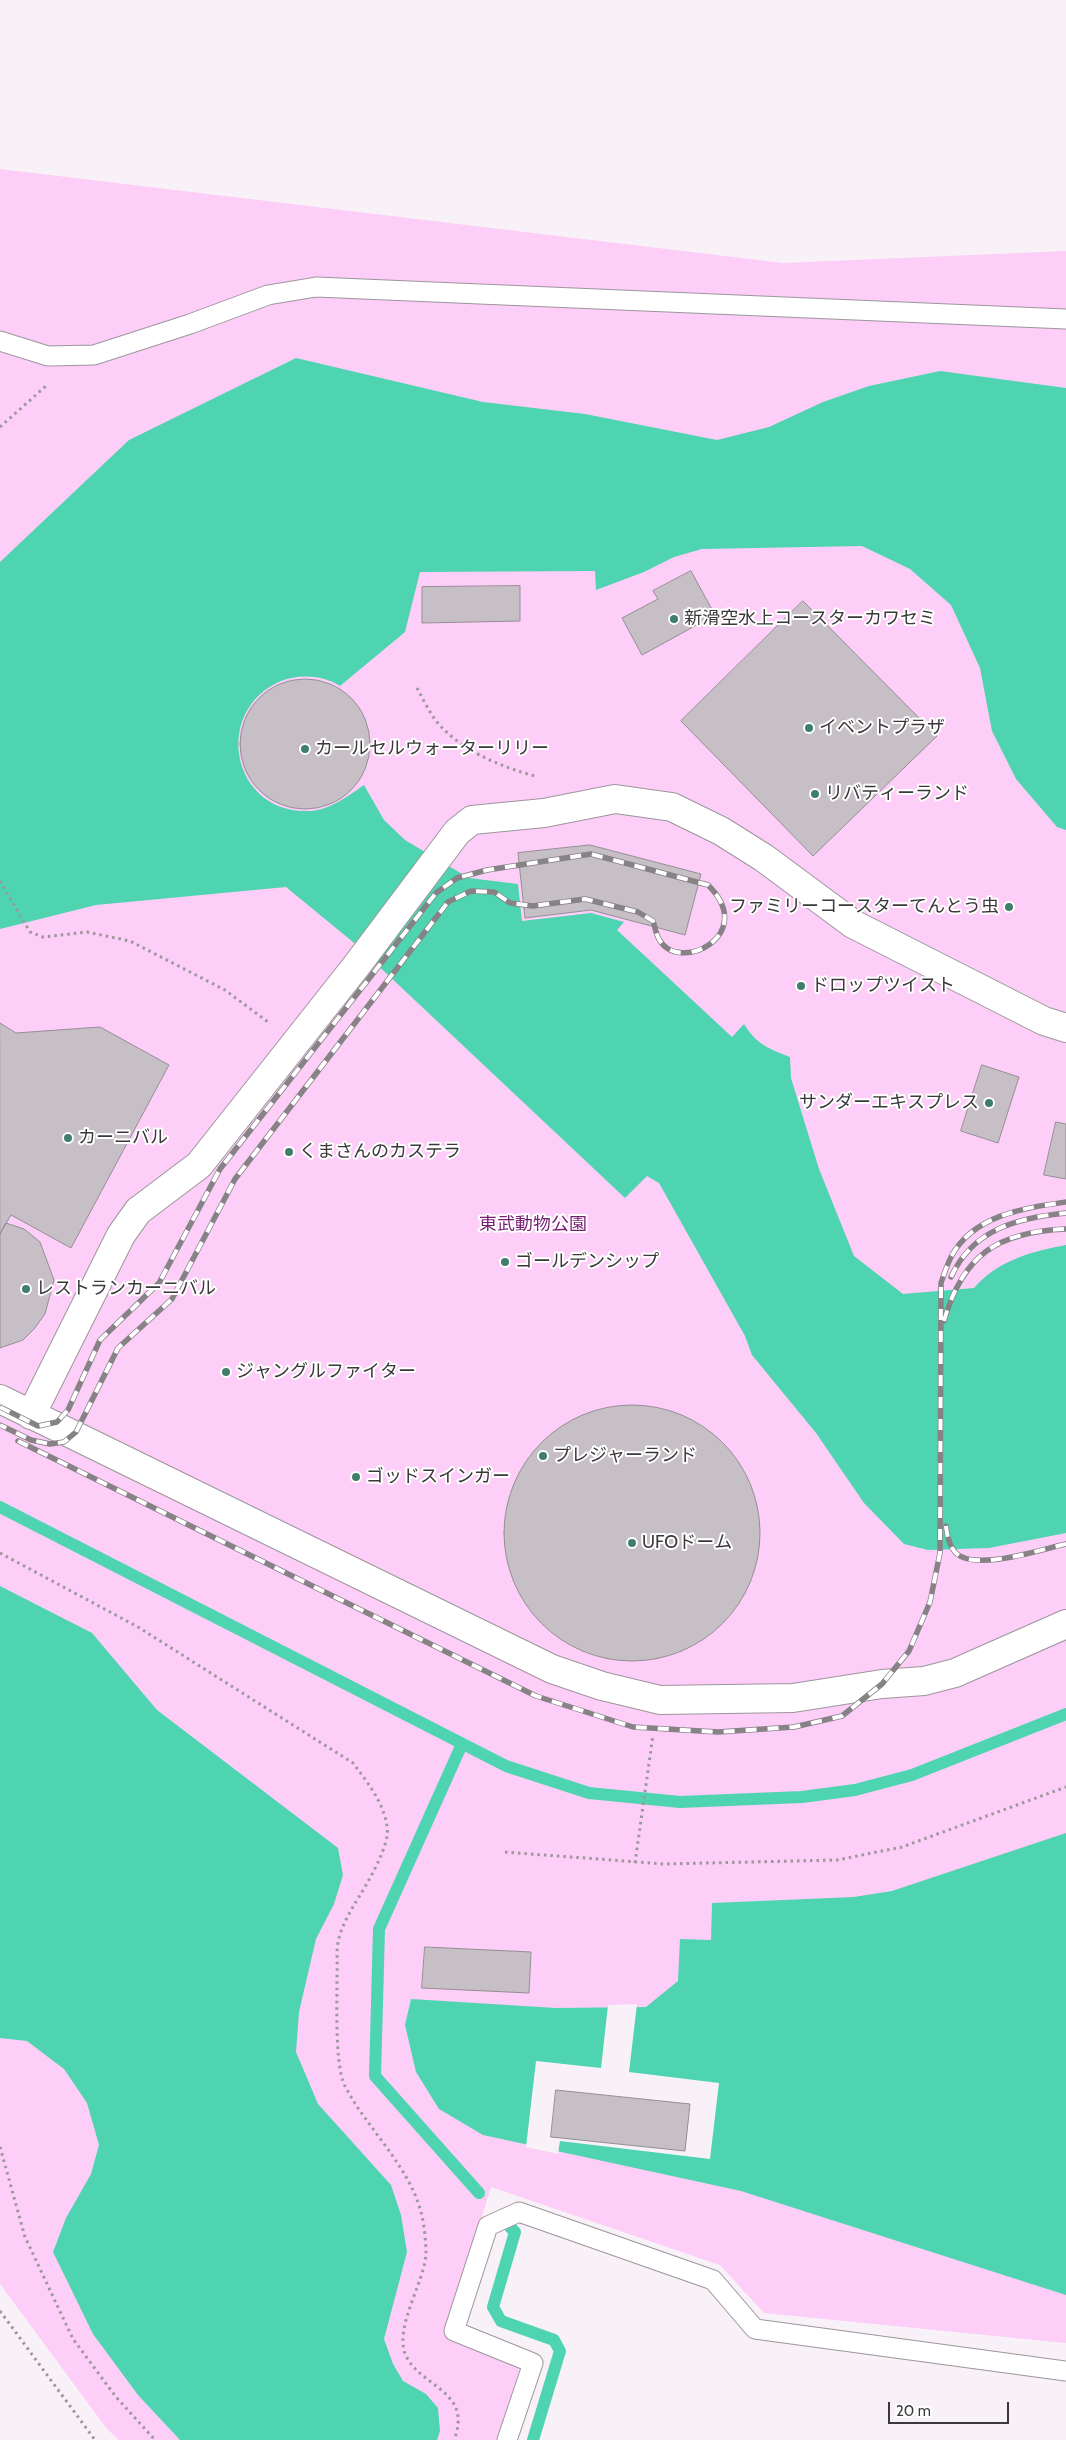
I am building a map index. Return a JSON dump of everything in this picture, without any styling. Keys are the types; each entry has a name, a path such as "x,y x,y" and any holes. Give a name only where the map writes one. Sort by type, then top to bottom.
{"street":[{"path":"31,1415 121,1235 138,1211 178,1183 199,1165 358,965 457,832 472,820 544,813 615,799 672,807 721,831 757,854 852,924 1044,1021 1066,1028"},
{"path":"0,1399 552,1669 602,1686 660,1700 793,1698 882,1684 924,1681 955,1673 1066,1624"}],"lane":[{"path":"0,341 48,356 94,355 190,324 268,295 316,287 1066,319"},
{"path":"507,2440 533,2363 454,2331 488,2226 519,2212 713,2280 755,2329 1066,2371"}],"path":[{"path":"417,688 437,721 458,742 492,760 538,777"},
{"path":"0,881 30,932 43,937 87,932 130,941 225,990 296,1042"},
{"path":"0,1553 138,1627 353,1763 375,1793 388,1827 378,1864 341,1928 337,1947 339,2057 344,2085 408,2180 422,2212 426,2254 404,2334 406,2355 418,2373 448,2394 454,2406 459,2427 454,2440"},
{"path":"636,1863 649,1756"},
{"path":"505,1852 664,1864 837,1860 902,1847 1066,1787"},
{"path":"0,2147 25,2237 74,2339 116,2397 155,2440"},
{"path":"0,2311 95,2440"}],"green space":[{"name":"東武動物公園","path":"0,169 783,263 1066,251 1066,2343 764,2313 720,2265 491,2187 446,2333 521,2365 498,2440 119,2440 107,2429 0,2284"}],"shaded area":[{"path":"296,358 483,402 585,414 717,440 769,427 823,402 869,386 940,371 1066,388 1066,830 1057,827 1016,779 992,731 980,668 951,605 910,569 862,546 702,549 674,557 644,572 596,590 595,571 420,572 405,632 340,686 333,682 311,677 295,677 281,681 259,695 245,715 239,736 240,759 248,780 263,797 283,808 310,811 332,805 364,785 384,820 405,840 469,878 518,884 522,921 591,913 624,922 617,930 732,1037 744,1024 758,1041 790,1057 791,1078 819,1169 854,1256 903,1294 974,1288 1004,1264 1041,1250 1066,1245 1066,1533 989,1548 928,1550 904,1544 864,1503 816,1433 752,1355 745,1336 659,1183 647,1176 625,1198 353,942 286,887 96,905 0,929 0,562 129,440"},
{"path":"0,1586 92,1633 157,1710 338,1848 343,1875 334,1904 316,1939 299,2012 296,2052 318,2104 391,2185 401,2215 407,2252 384,2339 393,2364 403,2381 426,2394 438,2408 440,2431 437,2440 180,2440 138,2395 93,2334 53,2252 66,2218 91,2174 99,2145 87,2103 64,2069 27,2041 0,2038"},
{"path":"1066,1833 1066,2295 741,2191 483,2135 439,2109 416,2072 405,2025 411,1999 556,2008 646,2007 678,1981 680,1939 711,1940 712,1903 854,1897 892,1891"}],"pier":[{"path":"637,2004 629,2072 719,2083 710,2159 560,2141 558,2154 526,2147 536,2061 601,2068 608,2005"}],"building":[{"path":"691,571 715,615 642,655 622,618 658,599 653,591"},
{"path":"520,586 520,621 422,623 422,587"},
{"name":"イベントプラザ","path":"803,601 937,736 813,856 681,721"},
{"name":"カールセルウォーターリリー","path":"305,679 318,680 330,684 351,698 365,719 369,731 369,757 365,769 351,790 330,804 318,808 305,809 292,808 280,804 259,790 245,769 241,757 240,744 241,731 245,719 259,698 280,684 292,680"},
{"path":"590,845 701,874 685,935 591,910 525,918 518,853"},
{"path":"0,1023 16,1033 100,1027 169,1065 71,1248 11,1215 0,1234"},
{"path":"982,1065 1019,1077 998,1143 961,1131"},
{"path":"1056,1122 1066,1124 1066,1179 1044,1175"},
{"name":"レストランカーニバル","path":"6,1223 24,1229 40,1242 54,1280 45,1314 34,1329 23,1340 0,1348 0,1234"},
{"name":"UFOドーム","path":"632,1405 669,1411 692,1420 713,1434 731,1452 750,1484 757,1508 760,1533 754,1570 745,1593 731,1614 713,1632 681,1651 657,1658 632,1661 595,1655 572,1646 551,1632 533,1614 514,1582 507,1558 504,1533 510,1496 519,1473 533,1452 551,1434 583,1415 607,1408"},
{"path":"425,1947 531,1952 529,1993 422,1988"},
{"path":"556,2090 690,2104 685,2151 551,2137"}],"waterway":[{"path":"0,1507 506,1766 589,1793 680,1802 802,1797 855,1790 912,1775 1066,1714"},
{"path":"462,1744 379,1929 375,2076 479,2193"},
{"path":"510,2227 515,2232 493,2307 501,2321 554,2340 560,2351 533,2440"}],"railway":[{"path":"0,1407 38,1426 57,1422 68,1410 100,1340 159,1283 220,1169 436,893 457,878 487,870 591,854 708,885 721,903 725,920 720,934 710,944 696,951 682,953 669,949 659,939 653,921 638,912 585,899 533,906 510,903 494,892 471,891 448,902 235,1179 172,1299 118,1348 76,1432 64,1442 50,1444 31,1440 0,1425"},
{"path":"18,1441 536,1696 633,1727 718,1732 794,1727 842,1716 882,1684 909,1651 930,1602 940,1553 941,1283 951,1257 972,1232 986,1223 1017,1211 1066,1202"},
{"path":"951,1277 971,1247 998,1229 1030,1218 1066,1213"},
{"path":"944,1321 952,1298 962,1279 973,1263 987,1251 1021,1235 1066,1229"},
{"path":"946,1526 952,1548 957,1554 966,1559 994,1560 1066,1544"}],"place":[{"name":"新滑空水上コースターカワセミ","path":"674,619"},
{"name":"イベントプラザ","path":"809,728"},
{"name":"カールセルウォーターリリー","path":"305,749"},
{"name":"リバティーランド","path":"815,794"},
{"name":"ファミリーコースターてんとう虫","path":"1009,907"},
{"name":"ドロップツイスト","path":"801,986"},
{"name":"サンダーエキスプレス","path":"989,1103"},
{"name":"カーニバル","path":"68,1138"},
{"name":"くまさんのカステラ","path":"289,1152"},
{"name":"ゴールデンシップ","path":"505,1262"},
{"name":"レストランカーニバル","path":"26,1289"},
{"name":"ジャングルファイター","path":"226,1372"},
{"name":"プレジャーランド","path":"543,1456"},
{"name":"ゴッドスインガー","path":"356,1477"},
{"name":"UFOドーム","path":"632,1543"}]}
